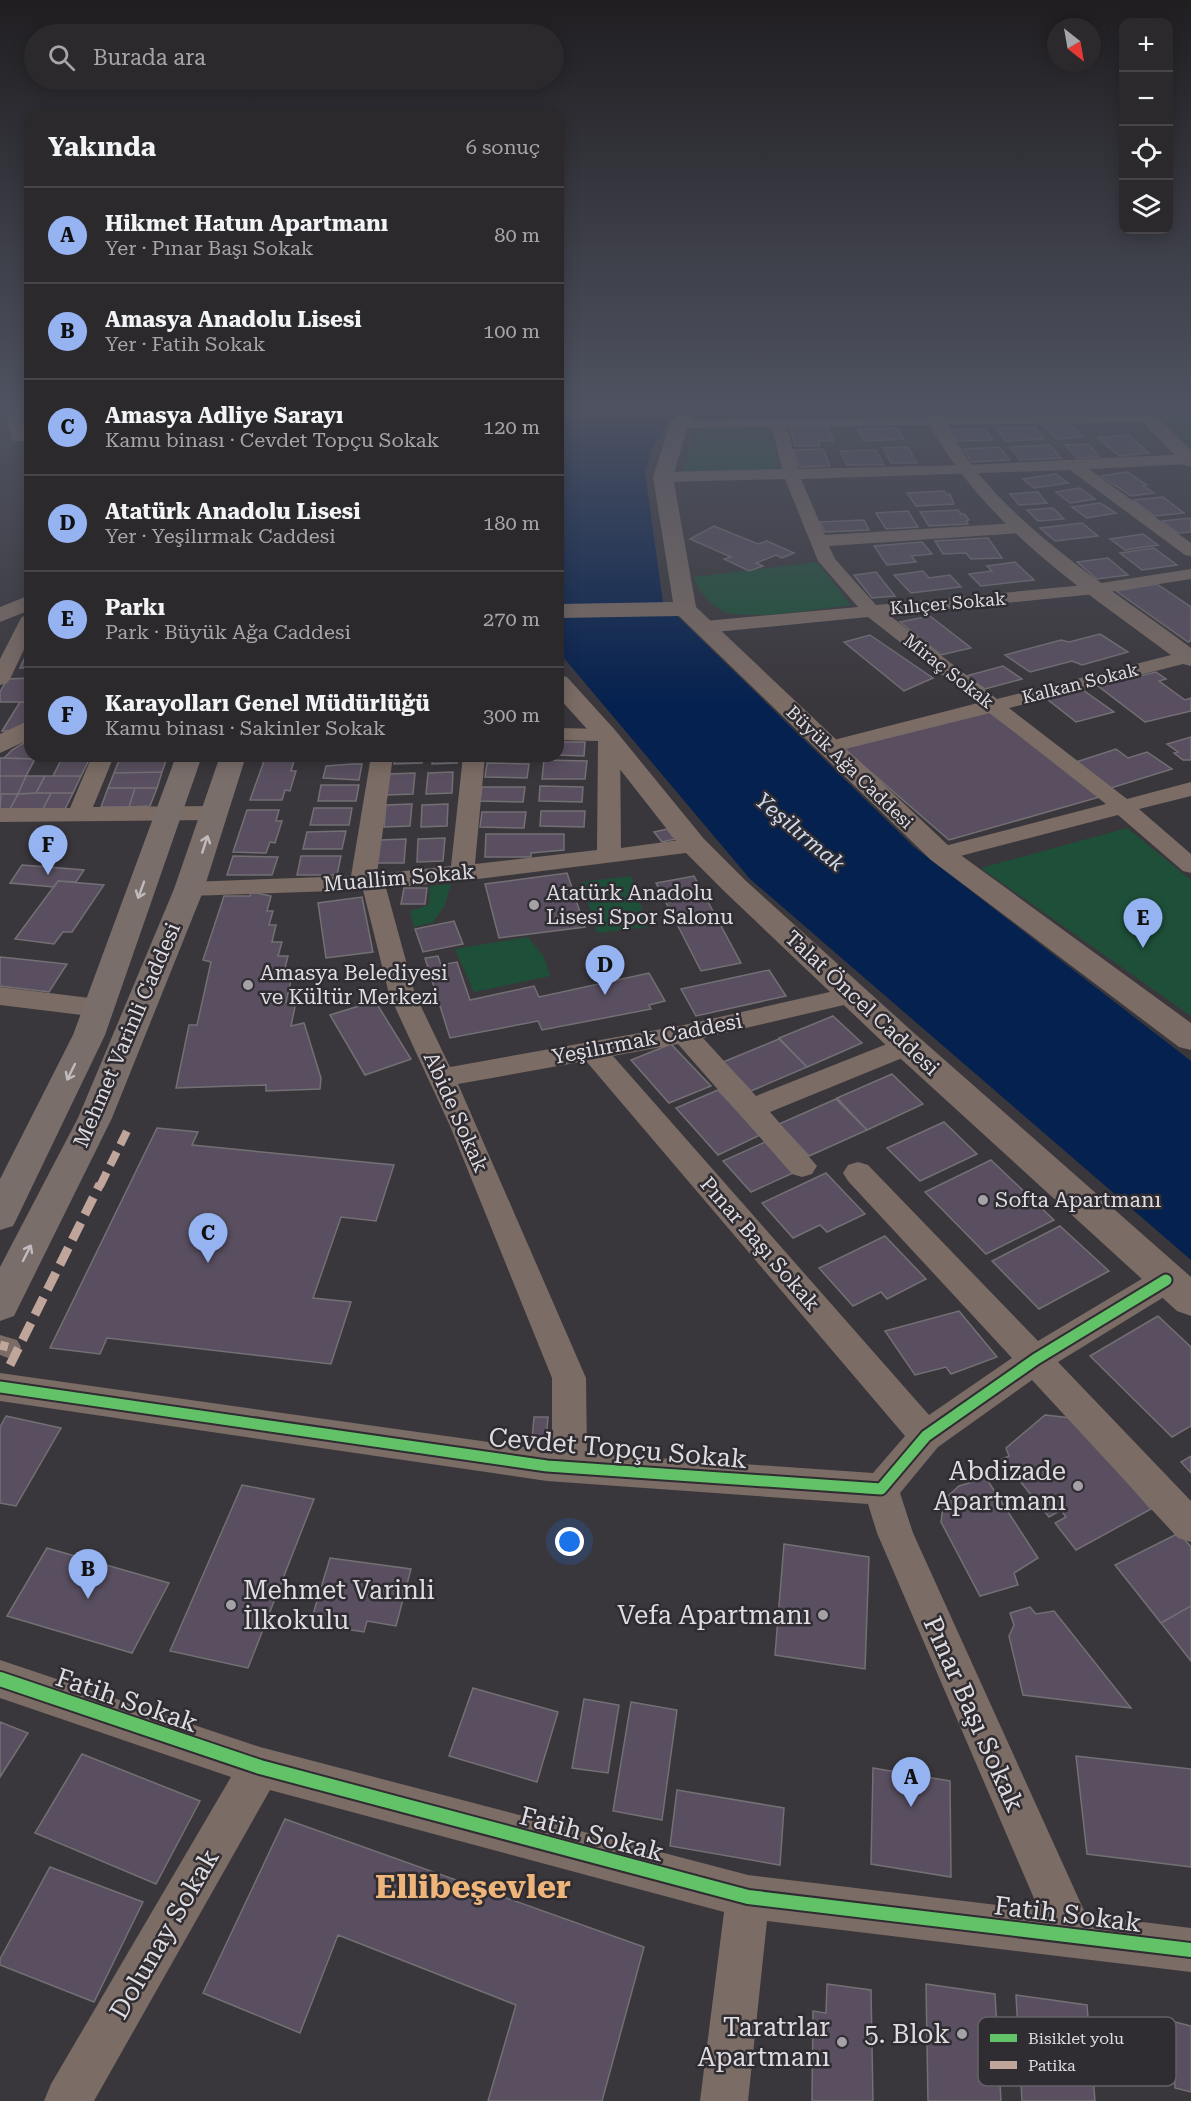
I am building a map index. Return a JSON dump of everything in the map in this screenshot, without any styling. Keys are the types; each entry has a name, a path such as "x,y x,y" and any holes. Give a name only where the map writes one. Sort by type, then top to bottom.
{"main road":[{"name":"Mehmet Varinli Caddesi","path":"0,1215 89,1035 187,762"},
{"name":"Mehmet Varinli Caddesi","path":"0,1305 95,1118 189,889 231,762"}],"street":[{"path":"564,611 678,608 667,508"},
{"name":"Miraç Sokak","path":"805,508 827,561 871,610 1122,806 1191,866"},
{"path":"1002,508 1020,528 1095,589 1190,657"},
{"path":"1133,508 1191,551"},
{"path":"819,541 1020,528"},
{"name":"Kılıçer Sokak","path":"705,627 1095,589 1191,574"},
{"path":"0,615 24,605"},
{"name":"Büyük Ağa Caddesi","path":"678,608 705,627 941,854 1191,1039"},
{"path":"1,674 24,630"},
{"name":"Kalkan Sokak","path":"829,747 991,704 1190,657"},
{"path":"1,674 24,672"},
{"name":"Talat Öncel Caddesi","path":"564,689 607,737 694,845 907,1046 1178,1290"},
{"path":"0,745 24,731"},
{"path":"564,734 607,737 609,856"},
{"path":"80,814 101,762"},
{"name":"Abide Sokak","path":"381,762 363,876 373,882 402,994 441,1078 569,1378 570,1468"},
{"path":"462,874 473,762"},
{"path":"941,854 1191,789"},
{"path":"0,815 215,813"},
{"name":"Muallim Sokak","path":"189,889 373,882 462,874 694,845"},
{"name":"Yeşilırmak Caddesi","path":"441,1078 684,1034 852,994"},
{"path":"0,996 98,1008"},
{"path":"684,1034 802,1166"},
{"path":"751,1109 907,1046"},
{"name":"Pınar Başı Sokak","path":"593,1051 926,1436"},
{"path":"858,1173 1036,1359 1191,1526"},
{"path":"880,1489 926,1436 1036,1359 1178,1290"},
{"name":"Cevdet Topçu Sokak","path":"0,1387 570,1468 880,1489"},
{"name":"Pınar Başı Sokak","path":"880,1489 895,1533 1073,1936"},
{"name":"Fatih Sokak","path":"0,1679 260,1767 748,1897 1191,1950"},
{"name":"Dolunay Sokak","path":"68,2101 260,1767"},
{"path":"724,2101 748,1897"}],"green space":[{"path":"817,562 851,605 766,615 734,614 723,611 709,601 693,577"},
{"path":"1127,828 1191,880 1191,1016 981,868"},
{"path":"631,876 648,927 597,933 582,882"},
{"path":"451,884 445,905 433,922 414,927 410,911 429,905 430,886"},
{"path":"528,937 544,957 550,976 474,992 455,949"}],"water":[{"name":"Yeşilırmak","path":"564,508 650,508 663,602 914,847 1191,1061 1191,1260 750,879 564,658"}],"building":[{"path":"1053,508 1064,519 1038,521 1027,510"},
{"path":"1073,508 1108,508 1116,513 1087,518"},
{"path":"1144,508 1177,508 1184,513 1154,516"},
{"path":"958,510 969,520 966,521 968,524 929,526 920,512"},
{"path":"908,511 918,527 886,529 876,513"},
{"path":"1190,518 1191,532 1178,533 1162,521"},
{"path":"864,520 869,530 825,532 820,522"},
{"path":"1082,523 1098,536 1055,541 1040,528"},
{"path":"714,526 758,544 767,541 794,553 782,558 776,555 756,563 763,566 749,571 724,559 731,557 690,539"},
{"path":"1143,534 1158,545 1125,550 1110,539"},
{"path":"988,538 1002,558 971,559 966,553 943,554 935,541"},
{"path":"922,542 932,554 911,556 916,562 887,565 874,546"},
{"path":"1154,548 1177,565 1142,570 1120,553"},
{"path":"1108,558 1128,575 1097,579 1077,562"},
{"path":"1015,562 1034,580 981,586 969,574 992,571 987,566"},
{"path":"923,571 929,578 950,575 961,587 911,593 894,575"},
{"path":"876,572 895,596 872,598 854,575"},
{"path":"1157,584 1191,607 1191,641 1188,642 1116,591"},
{"path":"930,616 971,648 941,655 900,622"},
{"path":"1100,634 1128,652 1082,665 1072,661 1030,672 1005,655 1061,640 1069,642"},
{"path":"870,635 933,678 904,691 844,642"},
{"path":"1003,666 1022,679 985,689 966,676"},
{"path":"1156,672 1166,679 1159,681 1185,700 1191,698 1191,711 1145,722 1098,686"},
{"path":"24,678 24,702 0,702 0,692 7,679"},
{"path":"1083,690 1114,712 1076,722 1047,699"},
{"path":"20,702 24,702 24,725 14,731 2,731"},
{"path":"986,710 1103,796 949,840 843,748"},
{"path":"1191,737 1191,760 1183,760 1174,753 1178,752 1167,744"},
{"path":"564,742 585,742 584,756 564,755"},
{"path":"24,743 24,759 4,758"},
{"path":"1116,749 1128,758 1147,752 1172,769 1111,788 1076,762"},
{"path":"0,758 24,759 24,762 33,762 26,776 0,776"},
{"path":"587,761 585,779 542,779 544,762"},
{"path":"60,762 88,762 81,776 53,776"},
{"path":"118,762 166,762 162,772 114,773"},
{"path":"264,762 294,762 291,771 296,771 290,791 285,790 282,800 250,800"},
{"path":"394,762 422,762 422,763 394,764"},
{"path":"432,762 457,762 457,763 432,764"},
{"path":"487,763 529,764 527,778 485,777"},
{"path":"362,764 359,780 323,778 326,766"},
{"path":"162,772 157,788 108,788 114,773"},
{"path":"453,772 452,793 426,794 428,773"},
{"path":"415,773 413,794 387,795 389,774"},
{"path":"0,776 26,776 18,794 0,794"},
{"path":"26,776 45,776 36,793 18,794"},
{"path":"45,776 81,776 73,793 36,793"},
{"path":"321,785 359,785 356,801 318,801"},
{"path":"540,786 583,787 582,802 539,801"},
{"path":"482,787 525,787 523,802 480,801"},
{"path":"108,788 135,788 129,807 101,807"},
{"path":"135,788 157,788 150,806 129,807"},
{"path":"51,793 43,809 10,809 18,794"},
{"path":"51,793 73,793 65,809 43,809"},
{"path":"1,794 18,794 10,809 0,809"},
{"path":"412,804 410,826 384,827 386,805"},
{"path":"448,804 447,826 421,827 422,805"},
{"path":"314,808 352,808 349,825 310,825"},
{"path":"247,810 279,810 276,821 282,821 275,843 270,842 266,853 233,852"},
{"path":"541,811 585,811 584,827 540,826"},
{"path":"482,812 526,812 524,828 480,827"},
{"path":"667,829 675,839 662,842 654,832"},
{"path":"346,831 342,849 303,849 307,832"},
{"path":"486,834 564,834 564,850 531,853 531,857 485,857"},
{"path":"445,838 443,861 417,862 418,839"},
{"path":"406,839 404,863 377,863 380,840"},
{"path":"233,856 278,857 272,875 227,875"},
{"path":"301,856 341,856 337,875 297,875"},
{"path":"22,865 84,870 76,882 58,881 54,887 10,883"},
{"name":"Atatürk Anadolu Lisesi Spor Salonu","path":"567,873 585,927 499,938 485,884"},
{"path":"694,876 741,963 701,971 656,883"},
{"path":"58,881 104,885 72,932 63,932 54,944 15,939"},
{"path":"404,888 427,888 425,904 401,904"},
{"name":"Amasya Belediyesi ve Kültür Merkezi","path":"251,892 271,896 267,911 273,911 269,925 276,925 272,942 282,942 278,956 288,956 284,972 293,972 286,1002 296,1002 291,1026 304,1023 321,1078 320,1089 266,1091 266,1085 176,1088 189,1025 197,1025 211,962 203,960 224,896 250,896"},
{"path":"362,897 373,952 326,958 318,903"},
{"path":"454,921 463,944 423,952 415,929"},
{"path":"438,956 441,965 457,962 470,1000 534,986 539,997 649,973 665,1001 649,1005 651,1009 542,1030 538,1021 450,1038 425,958"},
{"path":"0,957 67,964 49,992 0,986"},
{"path":"769,970 786,996 696,1016 681,989"},
{"path":"375,1001 411,1059 365,1075 330,1015"},
{"path":"833,1016 862,1043 807,1067 779,1038"},
{"path":"779,1039 807,1067 751,1091 723,1062"},
{"path":"671,1044 711,1086 669,1103 631,1060"},
{"path":"892,1074 923,1104 867,1130 837,1098"},
{"path":"718,1090 760,1135 718,1155 676,1108"},
{"path":"836,1099 867,1130 809,1156 779,1124"},
{"path":"944,1122 977,1154 920,1181 887,1148"},
{"path":"157,1128 198,1132 192,1145 394,1165 376,1221 341,1217 313,1298 351,1302 331,1364 107,1338 100,1354 50,1348"},
{"path":"765,1142 793,1173 751,1192 723,1161"},
{"name":"Softa Apartmanı","path":"991,1160 1054,1220 986,1254 925,1192"},
{"path":"826,1173 865,1214 827,1232 820,1225 793,1238 762,1203"},
{"path":"1060,1226 1109,1271 1039,1309 992,1261"},
{"path":"885,1236 926,1279 887,1299 881,1292 853,1306 819,1268"},
{"path":"959,1311 997,1357 951,1374 946,1367 915,1375 885,1331"},
{"path":"1158,1316 1191,1347 1191,1426 1172,1437 1090,1356"},
{"name":"Abdizade Apartmanı","path":"1045,1415 1072,1418 1151,1509 1076,1550 1055,1523 1066,1517 1061,1510 1049,1517 1002,1459 1009,1456 1006,1448"},
{"path":"6,1416 61,1428 16,1506 0,1503 0,1427"},
{"path":"534,1417 548,1417 546,1440 532,1440"},
{"path":"1191,1456 1191,1473 1181,1462"},
{"path":"986,1478 1038,1558 1014,1573 1018,1585 980,1596 941,1522 943,1507 948,1496 959,1486"},
{"name":"Mehmet Varinli İlkokulu","path":"242,1485 314,1499 248,1668 170,1651"},
{"path":"1179,1533 1191,1547 1191,1606 1161,1623 1115,1565"},
{"name":"Vefa Apartmanı","path":"784,1544 869,1557 865,1669 775,1655"},
{"path":"47,1548 169,1583 132,1653 7,1616"},
{"path":"330,1558 411,1569 396,1626 367,1621 364,1632 337,1628 340,1617 313,1614"},
{"path":"1191,1606 1191,1661 1161,1623"},
{"path":"1030,1607 1036,1614 1054,1611 1131,1708 1023,1695 1009,1636 1014,1625 1010,1613"},
{"path":"473,1688 558,1712 537,1782 449,1756"},
{"path":"584,1699 619,1705 608,1773 572,1768"},
{"path":"631,1702 677,1710 662,1820 613,1811"},
{"path":"0,1722 28,1733 0,1777"},
{"path":"82,1754 200,1801 156,1884 35,1833"},
{"path":"1076,1756 1191,1769 1191,1867 1087,1854"},
{"path":"873,1768 950,1781 951,1877 871,1864"},
{"path":"677,1790 784,1808 780,1865 670,1846"},
{"path":"285,1819 644,1947 602,2101 488,2101 516,2005 338,1935 300,2033 203,1993"},
{"path":"50,1867 143,1902 94,2002 0,1965 0,1959"},
{"name":"Taratrlar Apartmanı","path":"827,1984 871,1990 873,2101 812,2101 813,2011 826,2013"},
{"name":"5. Blok","path":"926,1984 995,1994 996,2017 978,2017 978,2086 1000,2086 1001,2101 928,2101"},
{"path":"1016,1995 1087,2005 1088,2017 1017,2017"},
{"path":"1176,2022 1191,2026 1191,2092 1175,2088"},
{"path":"1021,2086 1094,2086 1095,2101 1022,2101"}],"marked path":[{"path":"10,1365 127,1131"},
{"path":"0,1345 8,1347"}],"cycle path":[{"path":"0,1387 547,1466 881,1489 926,1436 1036,1359 1166,1280"},
{"path":"0,1679 260,1767 748,1897 1191,1950"}],"place":[{"name":"Karayolları Genel Müdürlüğü","path":"48,875"},
{"name":"Atatürk Anadolu Lisesi Spor Salonu","path":"534,905"},
{"name":"Parkı","path":"1143,948"},
{"name":"Amasya Belediyesi ve Kültür Merkezi","path":"248,985"},
{"name":"Atatürk Anadolu Lisesi","path":"605,995"},
{"name":"Softa Apartmanı","path":"983,1200"},
{"name":"Amasya Adliye Sarayı","path":"208,1263"},
{"name":"Abdizade Apartmanı","path":"1078,1486"},
{"name":"Amasya Anadolu Lisesi","path":"88,1599"},
{"name":"Mehmet Varinli İlkokulu","path":"231,1605"},
{"name":"Vefa Apartmanı","path":"823,1615"},
{"name":"Hikmet Hatun Apartmanı","path":"911,1807"},
{"name":"5. Blok","path":"962,2034"},
{"name":"Taratrlar Apartmanı","path":"842,2042"}],"district":[{"name":"Ellibeşevler","path":"473,1886"}]}
